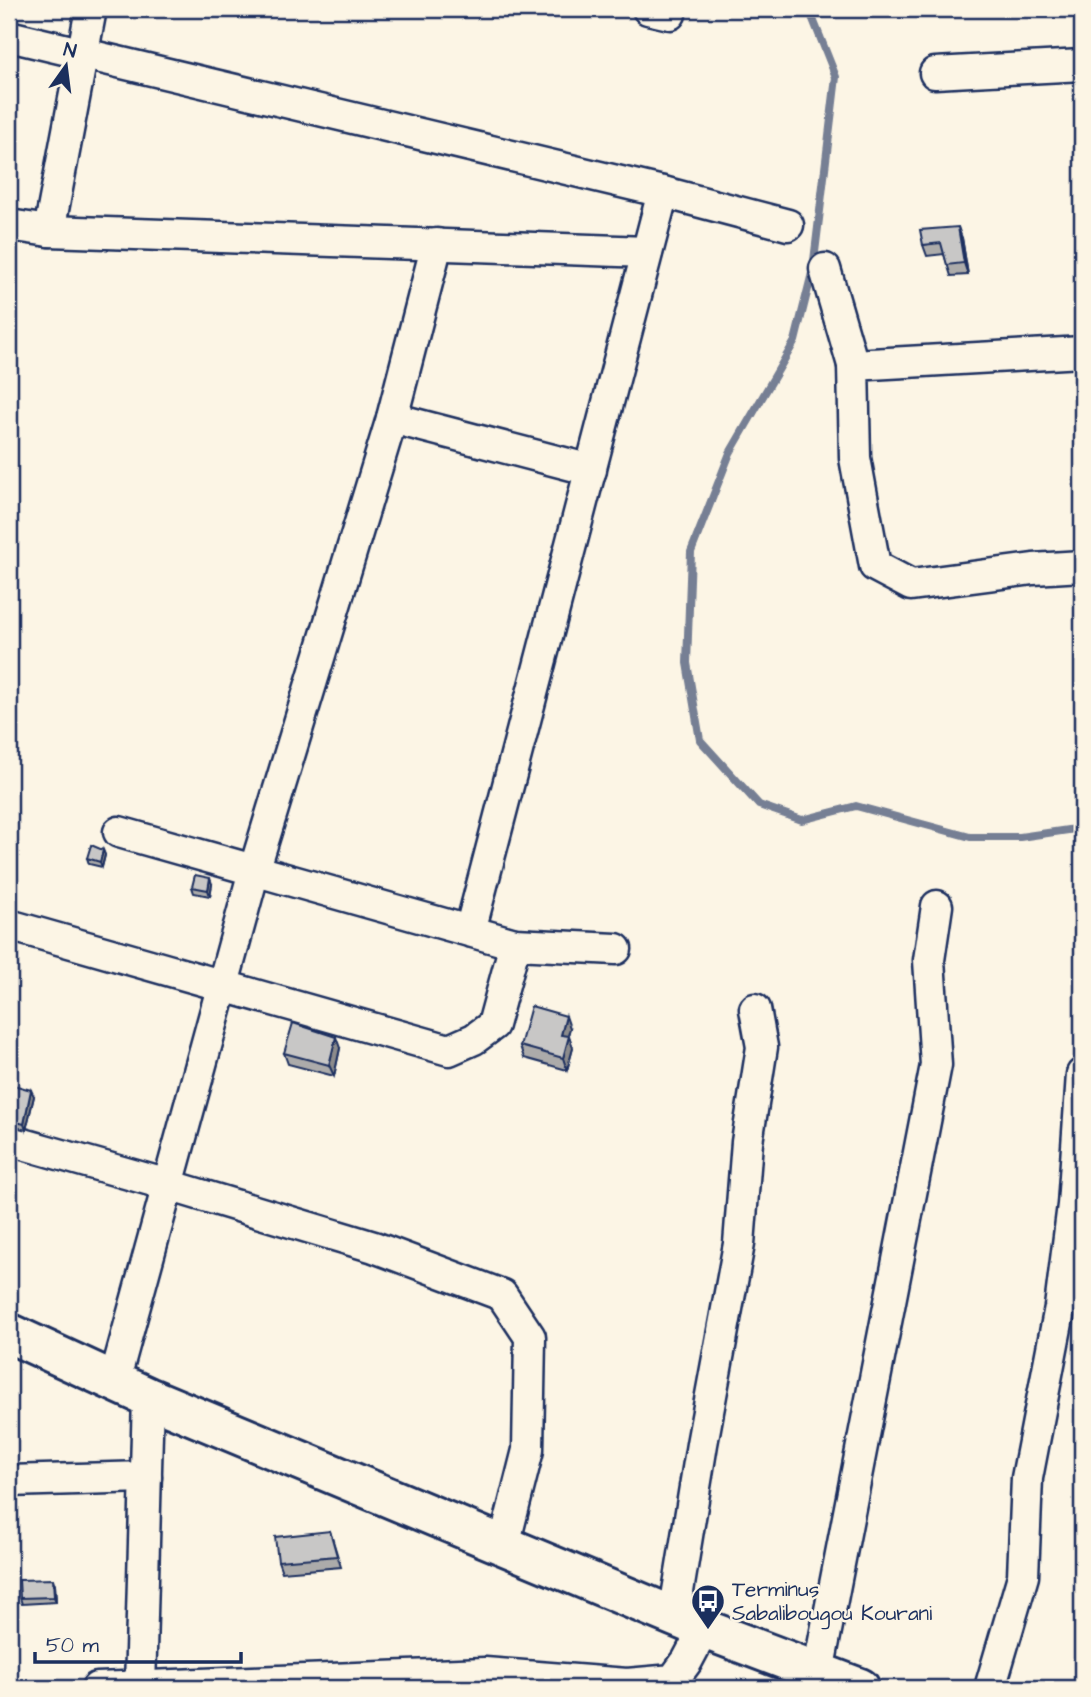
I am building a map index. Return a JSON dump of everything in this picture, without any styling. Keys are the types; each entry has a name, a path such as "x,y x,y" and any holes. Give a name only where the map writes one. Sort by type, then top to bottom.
{"main road":[{"path":"9,1333 131,1389 689,1623 841,1683"}],"street":[{"path":"50,231 91,9"},
{"path":"9,36 663,192 788,225"},
{"path":"935,73 1082,65"},
{"path":"470,931 663,192"},
{"path":"9,225 50,231 647,252"},
{"path":"140,1687 146,1477 131,1389 168,1185 254,871 393,418 437,244"},
{"path":"825,269 853,365 855,458 874,566 911,585 1033,569 1082,566"},
{"path":"853,365 1082,352"},
{"path":"393,418 591,470"},
{"path":"119,832 515,944 616,949"},
{"path":"841,1683 936,1065 929,960 937,906"},
{"path":"9,925 449,1050 474,1039 493,1025 515,944"},
{"path":"97,1688 484,1681 627,1684 673,1680 687,1661 702,1444 739,1244 747,1142 762,1047 755,1009"},
{"path":"990,1688 1023,1576 1027,1478 1059,1307 1072,1218 1082,1074"},
{"path":"9,1140 374,1247 502,1295 530,1336 528,1450 504,1545"},
{"path":"9,1481 146,1477"}],"building":[{"path":"958,227 964,263 947,265 941,243 923,245 920,230"},
{"path":"91,845 103,850 100,862 87,858"},
{"path":"195,875 210,878 208,890 192,887"},
{"path":"531,1006 566,1016 561,1035 569,1036 563,1058 520,1046"},
{"path":"293,1023 336,1037 329,1065 284,1053"},
{"path":"10,1084 31,1090 24,1124 9,1120"},
{"path":"330,1531 337,1556 278,1561 275,1537"},
{"path":"53,1579 54,1597 20,1598 19,1580"}],"waterway":[{"path":"809,9 836,77 813,269 795,341 730,453 691,552 687,663 700,740 759,805 802,820 856,806 970,837 1020,837 1082,828"}],"place":[{"name":"Terminus Sabalibougou Kourani","path":"708,1631"}]}
